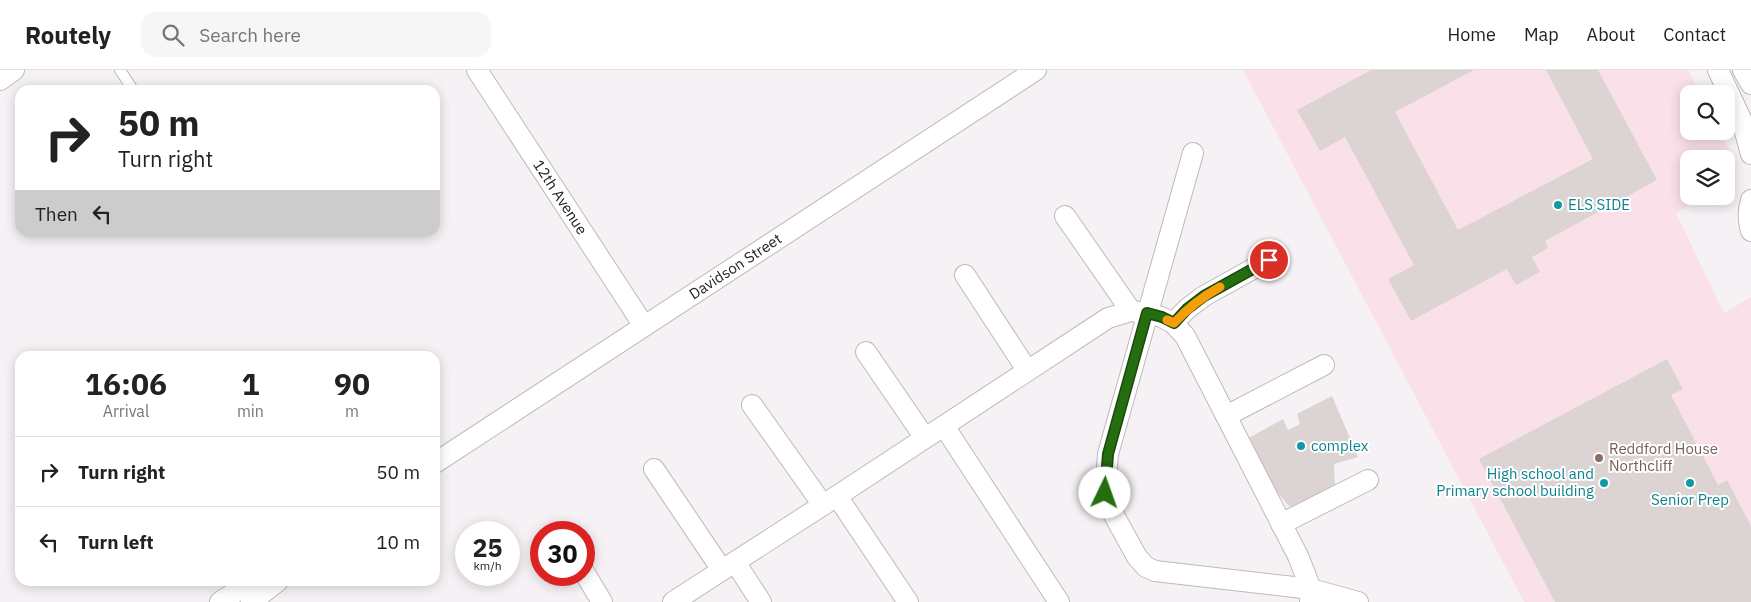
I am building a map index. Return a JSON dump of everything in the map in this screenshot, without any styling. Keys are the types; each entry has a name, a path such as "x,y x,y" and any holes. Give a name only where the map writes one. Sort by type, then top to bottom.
{"street":[{"path":"0,80 14,70"},
{"name":"12th Avenue","path":"477,70 644,326"},
{"name":"Davidson Street","path":"440,460 1036,70"},
{"path":"1718,70 1742,120 1751,154"},
{"path":"1743,70 1751,84"},
{"path":"1193,153 1139,312 1108,454 1105,493 1110,508 1137,557 1146,567 1155,571 1358,602"},
{"path":"1751,200 1748,223 1751,231"},
{"path":"1066,216 1139,312"},
{"path":"1174,323 1187,309 1204,296 1269,260"},
{"path":"964,275 1028,370"},
{"path":"672,602 830,501 1108,318 1139,312 1162,317 1174,323 1185,336 1301,563 1311,596"},
{"path":"866,352 925,438"},
{"path":"1226,416 1324,365"},
{"path":"752,405 830,501 908,602"},
{"path":"944,426 1059,602"},
{"path":"654,469 728,566 761,602"},
{"path":"1281,524 1368,480"},
{"path":"220,602 245,586"},
{"path":"252,602 272,586"},
{"path":"592,586 602,602"}],"lane":[{"path":"120,70 130,85"}],"shaded area":[{"name":"Reddford House Northcliff","path":"1243,70 1688,70 1696,85 1680,85 1680,140 1724,140 1729,150 1680,150 1680,205 1690,205 1676,213 1724,313 1751,297 1751,602 1524,602"}],"building":[{"name":"ELS SIDE","path":"1371,70 1474,70 1395,112 1458,230 1593,159 1546,70 1598,70 1657,180 1545,241 1548,248 1532,257 1540,272 1516,285 1507,269 1411,321 1388,279 1414,265 1345,137 1320,151 1297,110"},
{"name":"Senior Prep","path":"1667,359 1683,389 1671,395 1718,485 1727,480 1751,526 1751,602 1555,602 1479,459"},
{"name":"complex","path":"1332,396 1358,457 1334,464 1335,486 1290,507 1260,473 1247,439 1283,419 1288,430 1300,424 1297,414"}],"slow traffic":[{"path":"1167,320 1174,323 1187,309 1220,287"}],"place":[{"name":"ELS SIDE","path":"1558,205"},
{"name":"complex","path":"1301,446"},
{"name":"Reddford House Northcliff","path":"1599,458"},
{"name":"High school and Primary school building","path":"1604,483"},
{"name":"Senior Prep","path":"1690,483"}],"route":[{"path":"1105,493 1108,454 1147,313 1174,323 1187,309 1204,296 1269,260"}]}
